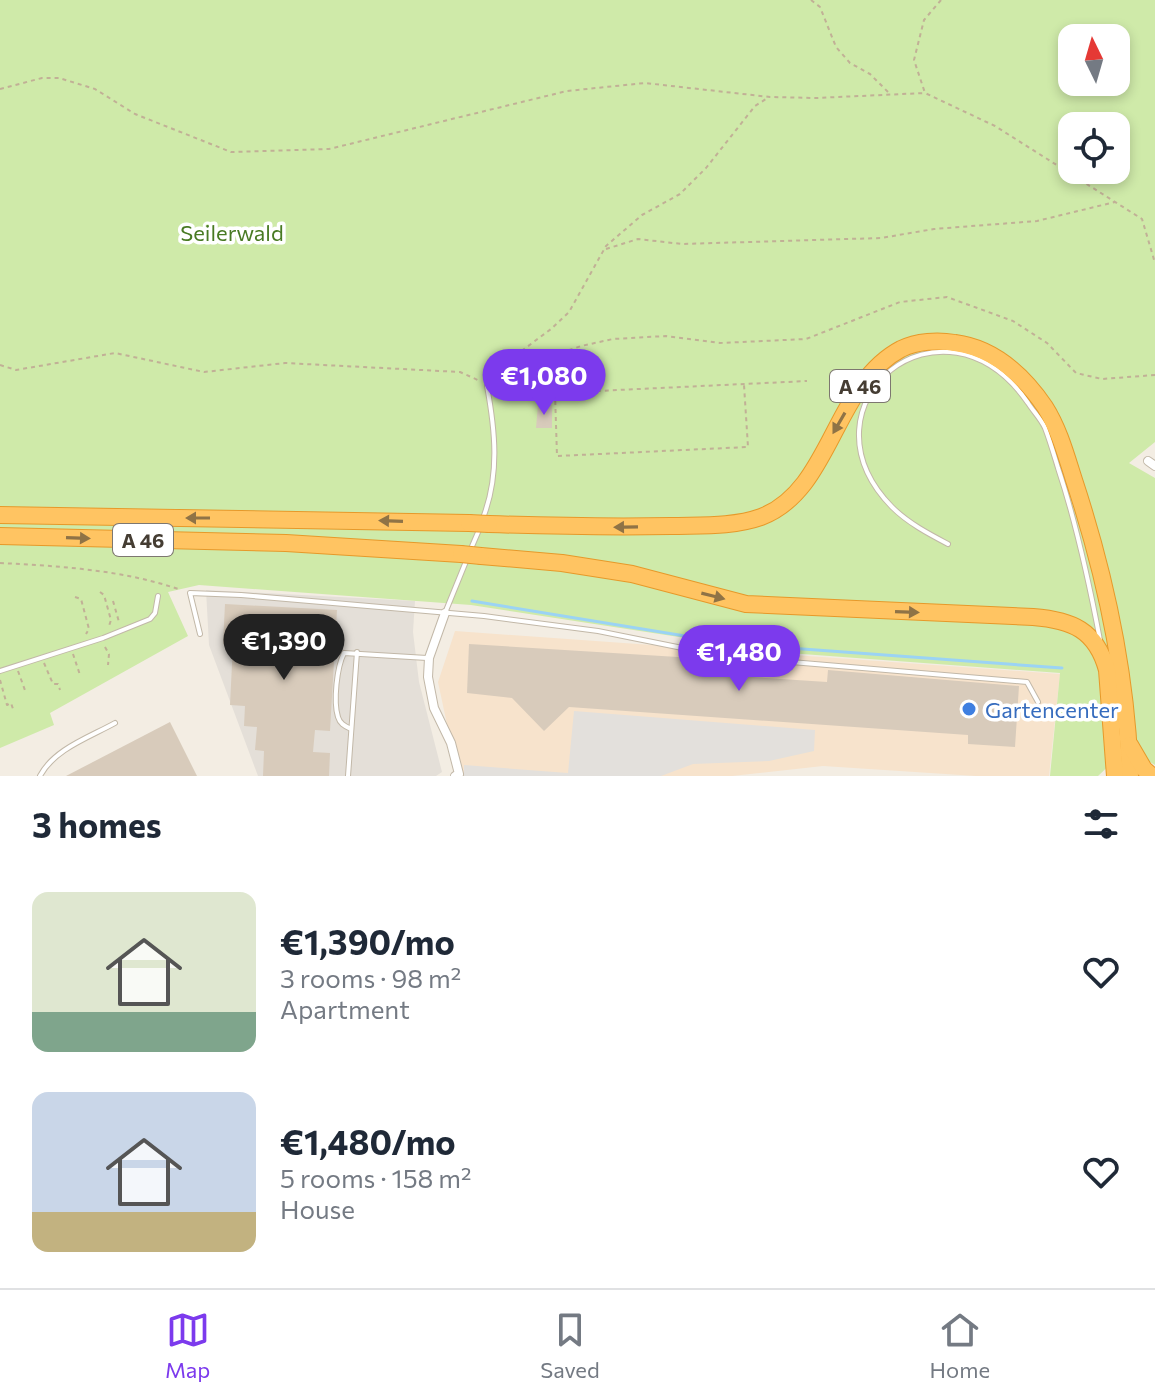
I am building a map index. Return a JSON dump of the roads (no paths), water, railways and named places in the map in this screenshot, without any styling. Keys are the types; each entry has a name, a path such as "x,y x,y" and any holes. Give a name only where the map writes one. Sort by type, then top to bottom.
{"highway":[{"name":"A 46","path":"0,515 587,527 721,525 760,517 786,503 807,479 861,385 880,365 902,349 922,342 945,341 970,345 995,356 1023,379 1046,409 1060,436 1081,518 1129,743 1130,776"},
{"name":"A 46","path":"0,536 286,543 562,563 632,574 746,604 1055,619 1076,624 1103,655"},
{"path":"1103,655 1110,696 1115,776"},
{"name":"A 46","path":"1129,743 1144,769 1152,776"}],"street":[{"path":"445,613 429,658 428,677 434,708 451,743 459,774 455,776"}],"lane":[{"path":"948,544 922,531 892,507 872,480 857,433 861,416 879,378 905,359 933,350 980,359 1001,371 1020,391 1044,426 1081,518"},
{"path":"445,613 491,498 495,475 495,426 487,386 537,361"},
{"path":"523,366 539,377"},
{"path":"200,634 190,593 445,613 598,631 722,656 1027,682 1038,702"},
{"path":"0,671 81,646 150,619 155,613 158,596"},
{"path":"1099,603 1103,655"},
{"path":"348,776 357,652"},
{"path":"351,729 342,725 337,716 344,653 429,658"},
{"path":"40,776 46,765 69,747 115,723"}],"waterway":[{"path":"472,601 734,644 1062,668"}],"place":[{"name":"Gartencenter","path":"969,709"}],"park label":[{"name":"Seilerwald","path":"232,232"}]}
